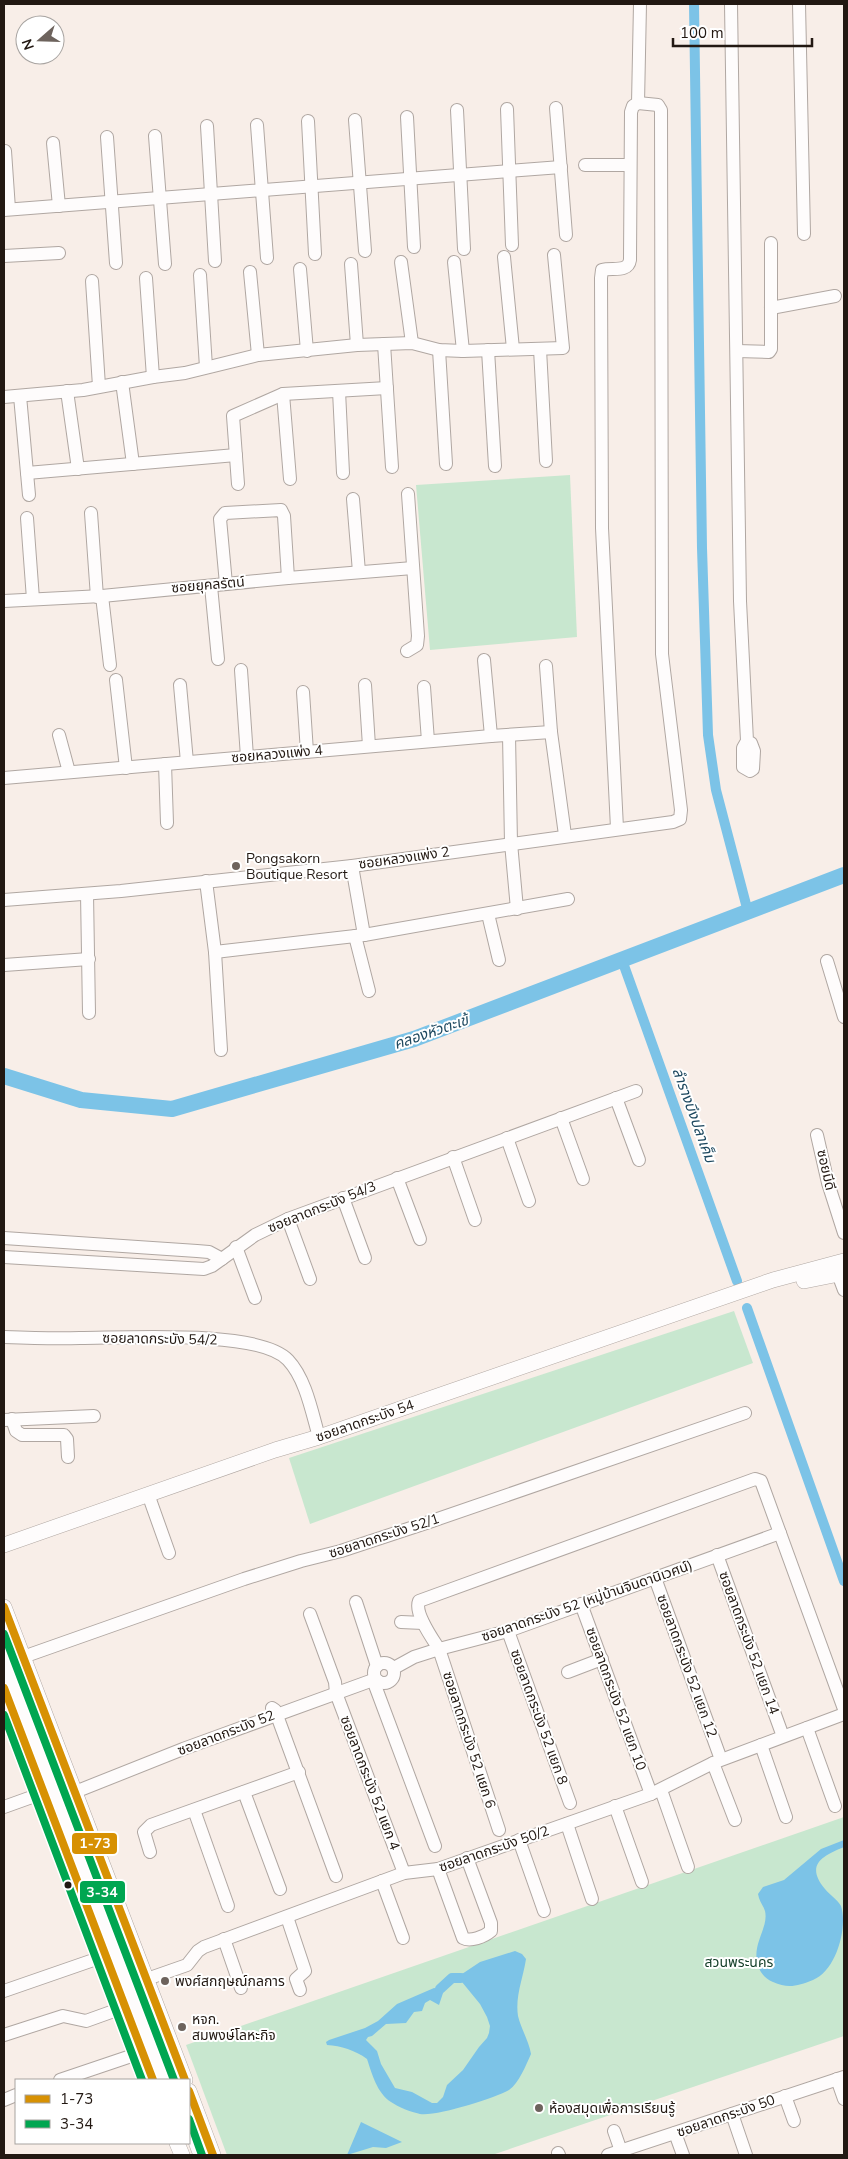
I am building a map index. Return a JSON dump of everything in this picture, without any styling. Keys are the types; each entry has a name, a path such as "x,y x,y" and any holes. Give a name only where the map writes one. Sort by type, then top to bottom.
{"main road":[{"name":"ซอยลาดกระบัง 54","path":"4,1545 275,1450 319,1437 727,1298 842,1269"},
{"path":"4,1607 185,2079"},
{"path":"4,1638 172,2079"},
{"path":"4,1669 160,2079"},
{"path":"4,1688 153,2079"},
{"path":"190,2093 213,2155"},
{"path":"190,2126 201,2155"}],"street":[{"path":"617,828 602,528 601,278 602,270 624,268 629,264 631,112 633,106 638,103 640,4"},
{"path":"731,4 740,601 747,741"},
{"path":"799,4 804,234"},
{"name":"ซอยหลวงแพ่ง 2","path":"4,900 87,894 352,866 565,835 673,822 680,819 662,654 661,116 658,105 638,103"},
{"path":"556,108 566,235"},
{"path":"506,109 512,245"},
{"path":"457,110 464,249"},
{"path":"407,117 414,247"},
{"path":"355,120 366,252"},
{"path":"308,121 315,254"},
{"path":"207,126 216,261"},
{"path":"258,126 267,258"},
{"path":"155,136 165,264"},
{"path":"107,137 116,263"},
{"path":"53,143 59,206"},
{"path":"5,152 7,210 561,167"},
{"path":"585,165 630,165"},
{"path":"737,352 770,351 771,243"},
{"path":"4,256 59,253"},
{"path":"4,397 67,391 153,377 185,374 258,355 357,345 412,343 439,350 463,351 563,348 554,256"},
{"path":"504,257 513,349"},
{"path":"401,262 412,343"},
{"path":"454,262 463,351"},
{"path":"351,264 357,345"},
{"path":"300,269 307,351"},
{"path":"250,272 258,355"},
{"path":"200,275 206,367"},
{"path":"146,278 153,377"},
{"path":"92,281 99,386"},
{"path":"771,308 835,296"},
{"path":"384,344 392,467"},
{"path":"540,349 546,460"},
{"path":"439,350 446,464"},
{"path":"488,350 495,466"},
{"path":"122,382 133,464"},
{"path":"238,484 233,416 283,394 387,388"},
{"path":"67,391 78,469"},
{"path":"339,391 343,473"},
{"path":"283,394 290,479"},
{"path":"20,396 29,495"},
{"path":"27,473 236,455"},
{"path":"407,651 415,648 418,642 408,494"},
{"path":"353,499 359,572"},
{"path":"226,584 220,519 225,513 282,510 288,578"},
{"path":"91,513 99,597 110,665"},
{"path":"26,518 33,599"},
{"name":"ซอยยุคลรัตน์","path":"4,601 99,597 288,578 413,568"},
{"path":"211,586 218,659"},
{"path":"484,660 490,736"},
{"path":"546,666 551,732 565,835"},
{"path":"241,670 247,757"},
{"path":"116,680 126,768"},
{"path":"180,685 187,762"},
{"path":"365,685 369,746"},
{"path":"424,687 428,741"},
{"path":"303,692 306,752"},
{"name":"ซอยหลวงแพ่ง 4","path":"4,778 551,732"},
{"path":"59,735 69,772"},
{"path":"509,735 511,843 517,909"},
{"path":"165,764 167,823"},
{"path":"352,866 359,936 369,991"},
{"path":"206,881 215,952 221,1050"},
{"path":"87,894 89,1013"},
{"path":"215,952 359,936 568,899"},
{"path":"488,914 499,960"},
{"path":"4,965 89,959"},
{"path":"827,961 844,1017"},
{"name":"ซอยลาดกระบัง 54/3","path":"4,1257 199,1270 212,1266 236,1247 268,1227 453,1157 636,1091"},
{"path":"616,1098 640,1160"},
{"path":"561,1118 583,1179"},
{"name":"ซอยมีดี","path":"817,1134 828,1183 844,1233"},
{"path":"506,1138 529,1201"},
{"path":"453,1157 475,1220"},
{"path":"397,1178 420,1238"},
{"path":"343,1198 364,1258"},
{"path":"288,1219 310,1279"},
{"path":"4,1238 209,1252 222,1259"},
{"path":"236,1247 255,1298"},
{"path":"842,1269 844,1290"},
{"name":"ซอยลาดกระบัง 54/2","path":"4,1337 48,1339 202,1337 235,1340 267,1348 288,1360 296,1370 319,1437"},
{"name":"ซอยลาดกระบัง 52/1","path":"23,1657 244,1579 341,1551 432,1521 745,1412"},
{"path":"8,1420 94,1416"},
{"path":"8,1420 22,1436 64,1435 67,1439 68,1457"},
{"path":"401,1622 423,1623 417,1607 419,1601 755,1478 761,1481 844,1709"},
{"path":"148,1494 169,1553"},
{"name":"ซอยลาดกระบัง 52 (หมู่บ้านจินดานิเวศน์)","path":"394,1668 414,1657 508,1631 780,1533"},
{"name":"ซอยลาดกระบัง 52 แยก 14","path":"717,1555 781,1731"},
{"name":"ซอยลาดกระบัง 52 แยก 12","path":"655,1578 735,1820"},
{"path":"356,1602 376,1674 435,1846"},
{"name":"ซอยลาดกระบัง 52 แยก 10","path":"581,1604 656,1792 688,1866"},
{"name":"ซอยลาดกระบัง 52 แยก 4","path":"310,1614 335,1689 404,1873"},
{"name":"ซอยลาดกระบัง 52 แยก 6","path":"423,1623 439,1649 499,1830"},
{"name":"ซอยลาดกระบัง 52 แยก 8","path":"508,1631 570,1803"},
{"path":"568,1672 602,1659"},
{"name":"ซอยลาดกระบัง 52","path":"74,1789 131,1761 376,1674 380,1664 388,1663 394,1668 395,1673 391,1681 387,1683 376,1674"},
{"path":"274,1711 299,1772 336,1876"},
{"name":"ซอยลาดกระบัง 50/2","path":"147,1979 187,1965 201,1948 224,1939 404,1873 438,1869 656,1792 716,1759 761,1745 844,1714"},
{"path":"807,1728 835,1806"},
{"path":"761,1745 786,1817"},
{"path":"150,1852 144,1836 147,1828 299,1772"},
{"path":"4,1807 43,1792"},
{"path":"244,1792 280,1889"},
{"path":"615,1806 642,1882"},
{"path":"194,1810 228,1906"},
{"path":"566,1824 592,1899"},
{"path":"519,1840 544,1911"},
{"path":"438,1869 463,1938 469,1940 487,1934 491,1931 491,1923 467,1858"},
{"path":"382,1881 403,1938"},
{"path":"286,1917 305,1972 296,1979 300,1990"},
{"path":"224,1939 241,1988"},
{"path":"4,1991 105,1956"},
{"path":"4,2035 63,2016 86,2021 125,2007"},
{"path":"63,2079 143,2052"},
{"path":"841,2078 844,2099"},
{"name":"ซอยลาดกระบัง 50","path":"608,2155 841,2078"},
{"path":"785,2096 794,2121"},
{"path":"732,2114 746,2155"},
{"path":"614,2131 621,2151"},
{"path":"676,2133 683,2155"}],"green space":[{"path":"570,475 577,637 430,650 416,485"},
{"path":"734,1311 753,1363 310,1524 289,1458"},
{"name":"สวนพระนคร","path":"844,1817 844,2036 492,2155 227,2155 186,2045"}],"water":[{"path":"844,1840 844,1847 823,1858 816,1868 819,1881 841,1906 843,1915 841,1937 834,1958 821,1975 808,1982 788,1986 770,1981 764,1976 756,1958 758,1943 766,1917 758,1894 763,1887 784,1880 821,1849"},
{"path":"515,1951 522,1954 526,1959 518,1994 517,2009 519,2021 529,2044 531,2054 519,2078 509,2090 465,2106 438,2113 420,2114 394,2104 382,2094 367,2059 348,2049 327,2045 326,2042 329,2040 365,2028 378,2021 397,2004 434,1988 440,1989 443,1993 439,2005 430,2000 425,2003 422,2011 414,2012 406,2023 386,2024 366,2040 377,2051 381,2064 395,2088 412,2092 432,2103 437,2103 443,2097 447,2085 463,2070 489,2033 490,2026 487,2017 480,2004 462,1982 462,1974 480,1962"},
{"path":"361,2122 402,2142 386,2148 373,2147 347,2155"}],"waterway":[{"path":"694,4 702,548 708,735 716,790 748,912"},
{"name":"คลองหัวตะเข้","path":"4,1076 81,1100 172,1109 414,1039 844,875"},
{"name":"ลำรางบึงปลาเค็ม","path":"622,960 737,1281"},
{"name":"ลำรางบึงปลาเค็ม","path":"747,1308 844,1581"},
{"path":"440,1989 452,1978 461,1978"}],"transit line":[{"name":"1-73","path":"4,1607 185,2079"},
{"name":"3-34","path":"4,1634 174,2079"},
{"name":"1-73","path":"4,1688 153,2079"},
{"name":"3-34","path":"4,1715 142,2079"},
{"name":"1-73","path":"190,2094 213,2155"},
{"name":"3-34","path":"190,2122 202,2155"}],"place":[{"name":"Pongsakorn Boutique Resort","path":"236,866"},
{"name":"พงศ์สกฤษณ์กลการ","path":"165,1981"},
{"name":"หจก. สมพงษ์โลหะกิจ","path":"182,2027"},
{"name":"ห้องสมุดเพื่อการเรียนรู้","path":"539,2108"}]}
